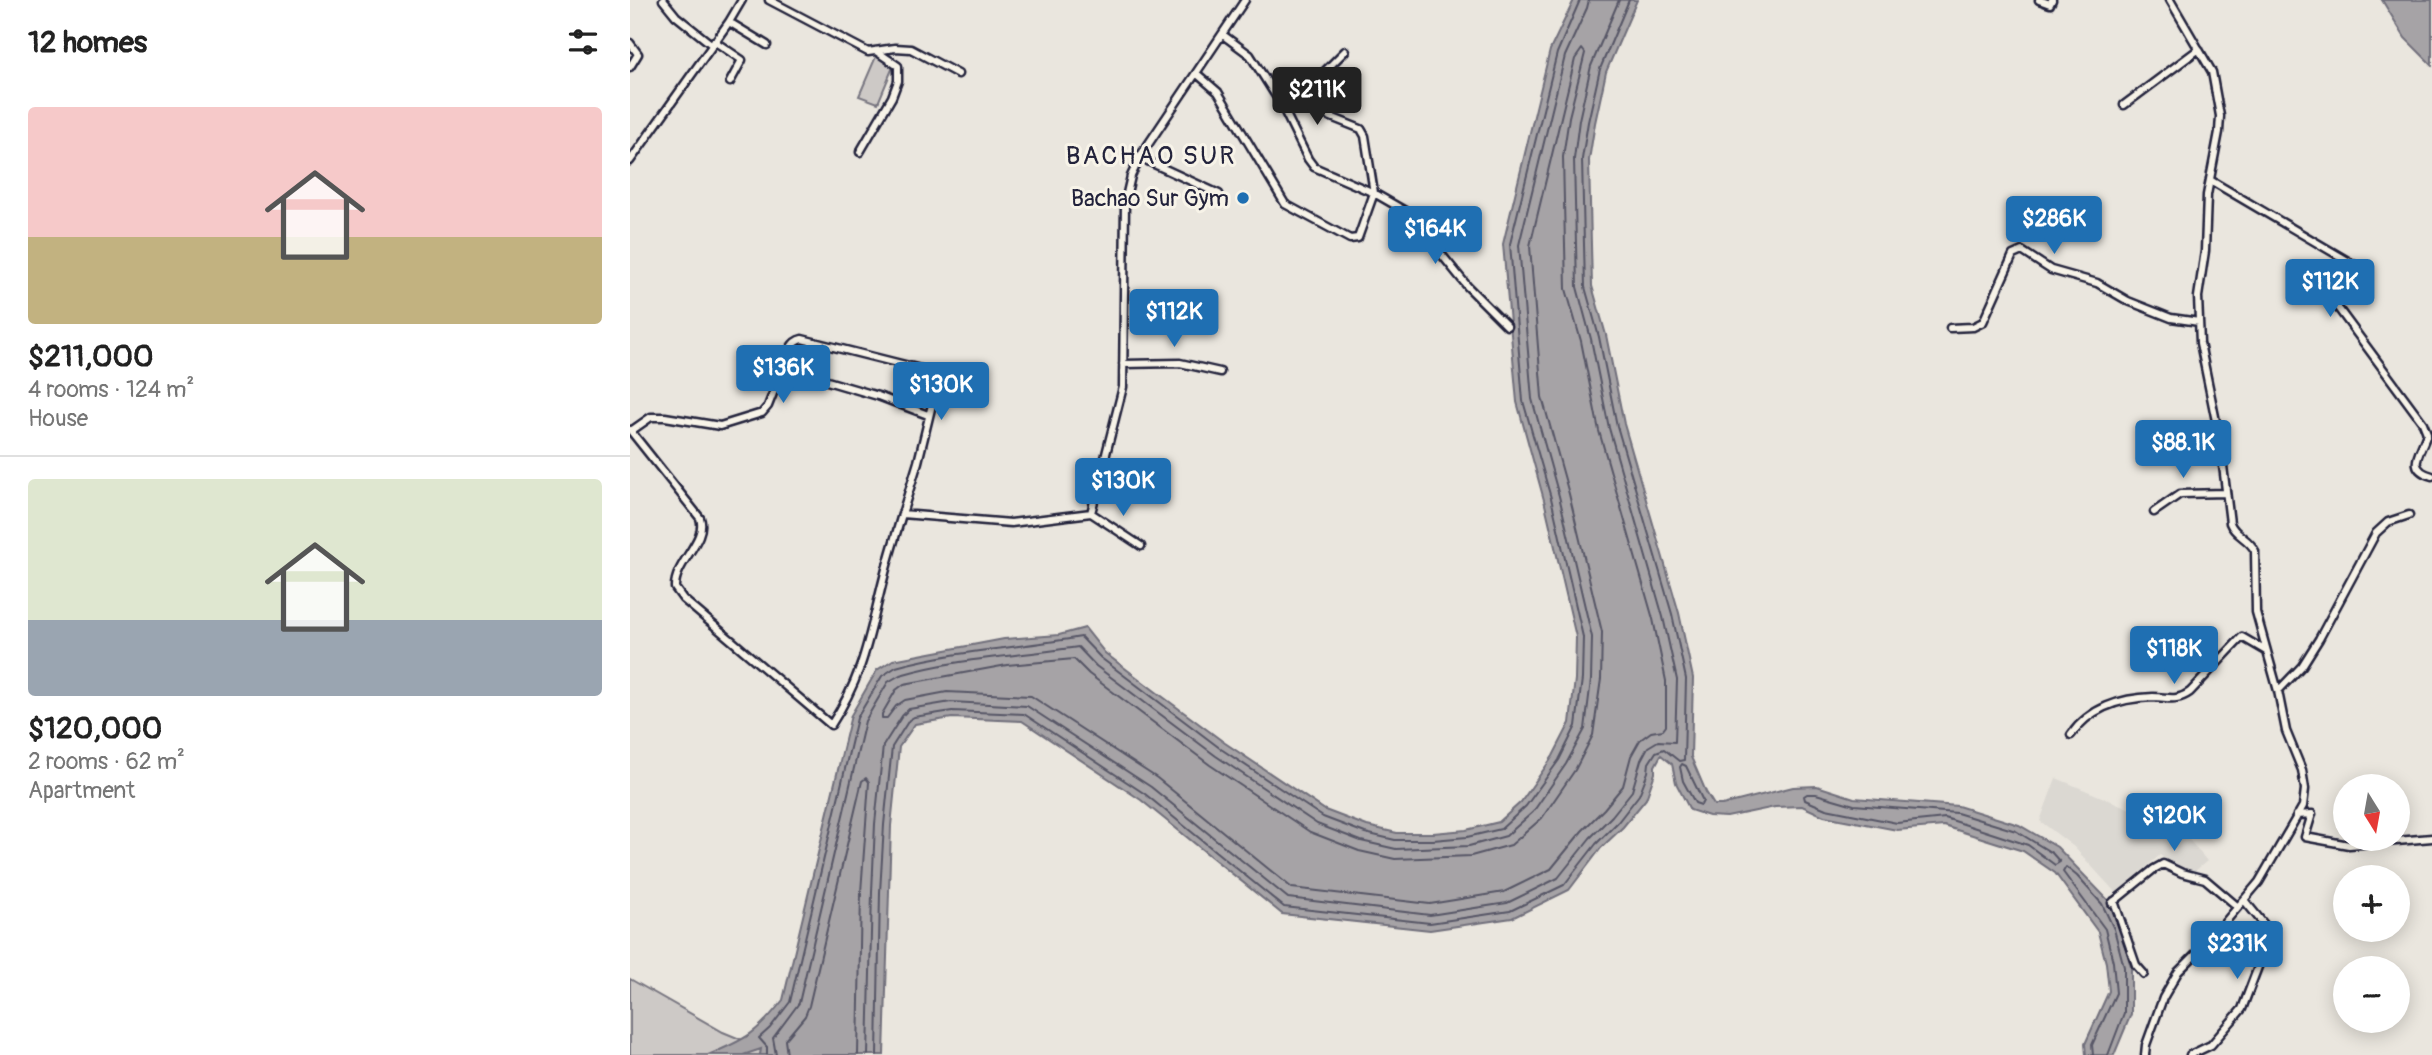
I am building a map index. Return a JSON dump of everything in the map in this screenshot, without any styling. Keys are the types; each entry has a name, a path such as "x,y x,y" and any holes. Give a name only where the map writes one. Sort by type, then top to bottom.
{"street":[{"path":"663,0 676,16 712,43 742,60 730,82"},
{"path":"630,161 729,22 741,0"},
{"path":"769,0 868,52 895,48 911,49 958,74"},
{"path":"1091,513 1122,387 1125,202 1131,176 1139,157 1245,0"},
{"path":"2039,0 2050,4 2052,0"},
{"path":"2145,1055 2163,998 2178,972 2210,940 2259,883 2303,806 2305,789 2302,770 2286,731 2256,612 2255,551 2251,543 2232,529 2220,441 2204,364 2198,297 2205,251 2207,195 2220,116 2212,72 2170,0"},
{"path":"729,22 767,46"},
{"path":"1223,35 1250,55 1281,104 1314,167 1374,193 1407,212 1468,287 1507,326"},
{"path":"630,43 638,54 630,66"},
{"path":"2124,105 2199,49"},
{"path":"860,152 898,81 898,66 876,51"},
{"path":"1306,107 1312,84 1345,51"},
{"path":"1196,73 1218,92 1285,204 1354,239 1358,237 1374,193 1365,135 1361,129 1306,107 1281,104"},
{"path":"1139,157 1219,194"},
{"path":"2210,180 2353,264 2357,270 2338,294 2338,308 2423,423 2427,433 2415,462 2423,474 2432,476"},
{"path":"1950,328 1973,327 1983,322 2013,256 2022,251 2051,271 2097,283 2128,301 2171,318 2199,322"},
{"path":"802,339 933,372 938,380 918,462 884,577 869,645 853,688 831,725 683,599 675,588 677,572 701,533 702,525 694,510 631,430 651,416 720,426 762,414 768,406 783,368 791,346 802,339"},
{"path":"1123,364 1180,363 1220,372"},
{"path":"783,368 878,396 928,415"},
{"path":"2154,512 2180,494 2226,493"},
{"path":"902,514 1011,523 1091,513 1141,546"},
{"path":"2278,691 2302,666 2319,639 2376,533 2388,522 2409,515"},
{"path":"2071,735 2079,722 2102,707 2155,697 2170,700 2181,698 2242,637 2266,651"},
{"path":"2297,815 2312,814 2305,837 2349,845 2432,838"},
{"path":"2144,974 2136,965 2113,902 2154,869 2163,864 2182,873 2206,879 2238,907"},
{"path":"2190,1055 2211,1045 2242,1009 2269,938 2267,928 2244,900"}],"shaded area":[{"path":"877,54 895,62 878,103 859,96"},
{"path":"2056,778 2181,830 2207,861 2195,871 2182,871 2160,855 2116,893 2074,847 2040,821"},
{"path":"630,979 723,1032 762,1048 760,1055 630,1055"}],"water":[{"path":"1574,0 1637,0 1606,72 1589,160 1592,286 1606,335 1624,424 1679,613 1693,678 1691,757 1706,792 1714,805 1793,787 1817,786 1854,798 1958,806 2019,825 2057,847 2108,900 2120,927 2131,967 2131,1014 2114,1055 2086,1055 2085,1044 2109,991 2106,963 2098,932 2055,873 2023,851 1944,826 1897,830 1824,816 1802,806 1775,807 1727,817 1709,816 1690,810 1676,783 1672,764 1661,755 1655,766 1646,799 1601,848 1569,890 1512,918 1430,930 1282,914 1141,800 1022,721 952,718 915,724 899,747 891,826 884,1055 760,1055 761,1049 743,1055 708,1055 750,1034 783,1000 851,715 877,670 893,660 1004,639 1059,635 1085,628 1105,653 1155,691 1225,743 1325,810 1367,826 1397,833 1433,833 1466,830 1499,822 1521,802 1553,756 1570,723 1576,637 1544,500 1517,402 1503,244 1550,50"},
{"path":"2382,0 2432,0 2432,65 2405,38"}],"place":[{"name":"Bachao Sur Gym","path":"1243,198"}],"district":[{"name":"BACHAO SUR","path":"1151,155"}]}
